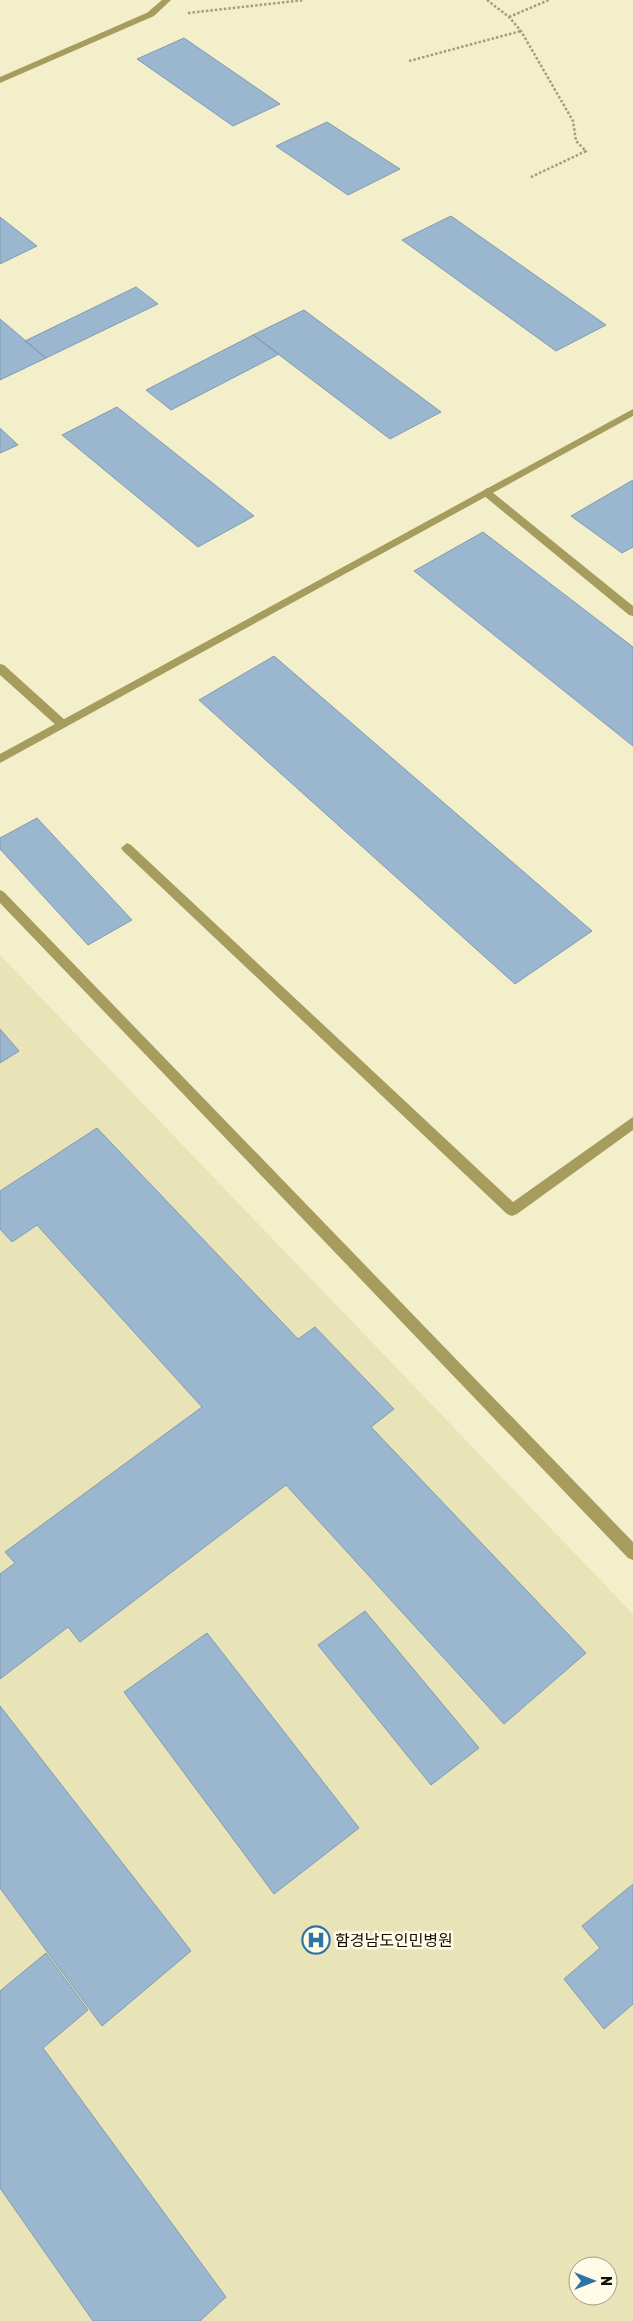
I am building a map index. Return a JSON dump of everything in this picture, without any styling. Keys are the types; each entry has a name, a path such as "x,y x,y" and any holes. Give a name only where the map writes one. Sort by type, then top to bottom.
{"street":[{"path":"0,80 151,14 167,0"},
{"path":"0,758 633,412"},
{"path":"487,492 633,612"},
{"path":"0,668 62,724"},
{"path":"127,848 512,1210 633,1123"},
{"path":"0,895 633,1553"}],"path":[{"path":"151,14 189,13 304,0"},
{"path":"487,0 510,17 521,31 574,121 576,141 586,151 528,178"},
{"path":"510,17 549,0"},
{"path":"409,61 521,31"}],"shaded area":[{"name":"함경남도인민병원","path":"0,955 633,1614 633,2321 0,2321"}],"building":[{"path":"184,38 280,104 233,126 137,59"},
{"path":"327,122 400,169 348,195 276,146"},
{"path":"451,216 606,325 556,351 402,240"},
{"path":"0,217 37,246 0,264"},
{"path":"136,287 158,304 46,358 25,341"},
{"path":"304,310 441,412 390,439 253,335"},
{"path":"0,319 46,358 0,380"},
{"path":"253,335 279,354 171,410 146,390"},
{"path":"117,407 254,516 198,547 62,435"},
{"path":"0,428 18,445 0,453"},
{"path":"633,480 633,547 622,553 571,516"},
{"path":"483,532 633,647 633,746 414,571"},
{"path":"274,656 592,931 515,984 199,700"},
{"path":"37,818 132,920 88,945 0,849 0,838"},
{"path":"0,1029 19,1051 0,1063"},
{"path":"97,1128 298,1339 315,1327 394,1409 371,1427 586,1653 504,1724 286,1485 80,1642 68,1627 0,1679 0,1574 15,1563 5,1552 202,1407 37,1225 12,1242 0,1229 0,1191"},
{"path":"365,1611 479,1748 431,1785 318,1645"},
{"path":"207,1633 359,1828 274,1894 124,1692"},
{"path":"0,1706 191,1951 102,2026 0,1888"},
{"path":"633,1884 633,2004 604,2029 564,1979 600,1948 582,1926"},
{"path":"46,1953 88,2010 43,2048 226,2297 200,2321 93,2321 0,2188 0,1991"}],"place":[{"name":"함경남도인민병원","path":"316,1940"}]}
